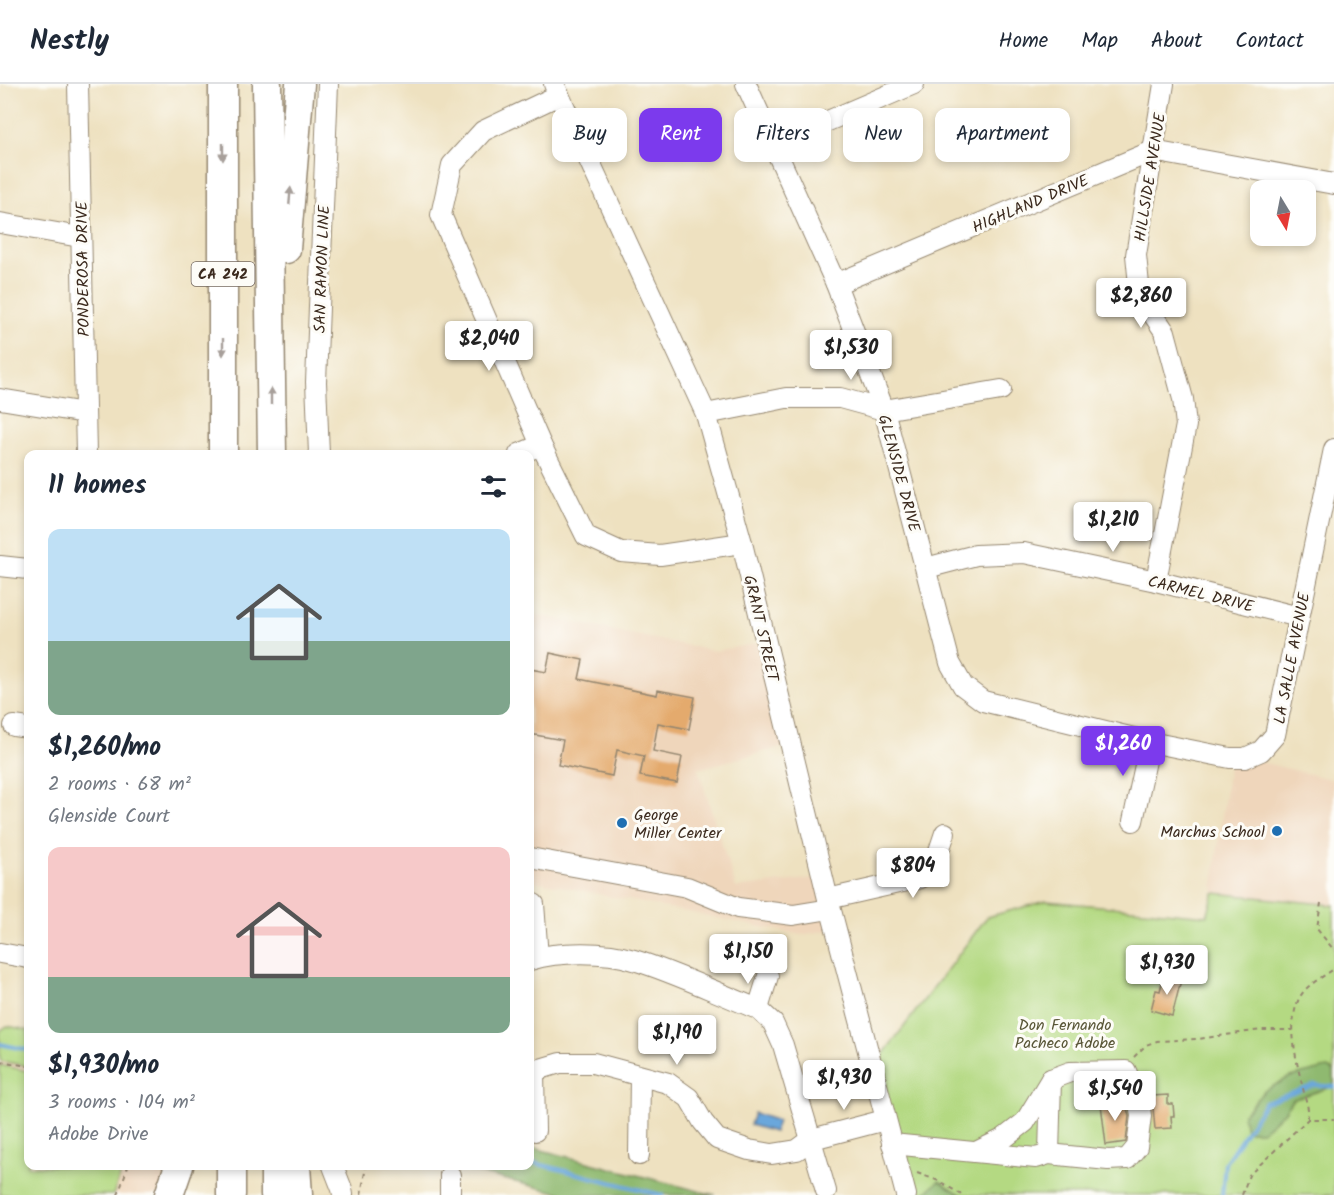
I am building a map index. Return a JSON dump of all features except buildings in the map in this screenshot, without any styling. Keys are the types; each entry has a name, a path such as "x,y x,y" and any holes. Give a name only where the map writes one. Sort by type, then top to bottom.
{"highway":[{"name":"CA 242","path":"267,84 272,450"},
{"path":"271,292 284,273 300,84"},
{"name":"CA 242","path":"222,87 223,450"},
{"path":"169,1195 177,1170"},
{"path":"231,1170 231,1195"},
{"path":"275,1170 275,1195"},
{"path":"296,1170 298,1195"}],"street":[{"name":"PONDEROSA DRIVE","path":"78,84 86,450"},
{"name":"SAN RAMON LINE","path":"319,450 316,382 328,84"},
{"name":"GLENSIDE DRIVE","path":"746,84 756,108"},
{"path":"831,120 914,84"},
{"name":"HILLSIDE AVENUE","path":"1156,581 1186,425 1183,399 1166,332 1140,295 1136,255 1164,84"},
{"path":"557,90 483,131 452,165 441,215 541,445 586,536 621,552 660,555 742,543"},
{"name":"GRANT STREET","path":"557,90 706,414 742,543 829,904 906,1195"},
{"path":"1153,151 1334,184"},
{"name":"HIGHLAND DRIVE","path":"836,284 1153,151"},
{"name":"GLENSIDE DRIVE","path":"780,162 836,284 884,410 950,663 963,686 984,701 1150,742"},
{"path":"0,223 80,237"},
{"path":"706,414 786,398 840,398 884,410 1001,390"},
{"path":"0,399 85,413"},
{"path":"529,450 541,445"},
{"name":"LA SALLE AVENUE","path":"1150,742 1230,758 1245,758 1261,751 1275,735 1334,448"},
{"name":"CARMEL DRIVE","path":"926,568 976,555 1024,553 1156,581 1299,617"},
{"path":"0,566 24,569"},
{"path":"1133,821 1150,742"},
{"path":"534,859 687,887 738,908 793,915 920,878 934,866 945,833"},
{"path":"534,904 534,958 596,954 633,959 758,1009 773,1023 783,1045 826,1191"},
{"path":"0,953 24,957"},
{"path":"758,1009 768,976"},
{"path":"534,1070 560,1063 593,1063 668,1083 689,1098 703,1122 717,1139 749,1150 772,1154 797,1150 812,1139 885,1120"},
{"path":"892,1144 1036,1158 1049,1154 1108,1160 1127,1159 1137,1147 1141,1116 1139,1102 1126,1071 1070,1072 1051,1079 1025,1122 1003,1138 976,1152"},
{"path":"639,1155 640,1076"},
{"path":"1049,1154 1051,1079"},
{"path":"534,1111 535,1131"},
{"path":"335,1170 343,1195"},
{"path":"450,1175 450,1195"}],"path":[{"path":"1321,903 1317,929 1334,950"},
{"path":"1308,1119 1293,1030 1293,1012 1305,989 1334,969"},
{"path":"1126,1071 1136,1053 1146,1045 1157,1041 1198,1039 1261,1030 1293,1030"},
{"path":"0,1061 24,1065"},
{"path":"1242,1195 1249,1174 1308,1119 1334,1119"},
{"path":"899,1166 939,1181 962,1195"},
{"path":"118,1195 127,1170"},
{"path":"360,1195 365,1170"}],"shaded area":[{"name":"George Miller Center","path":"534,615 715,651 765,642 790,745 698,769 736,888 822,877 836,929 801,935 534,881"},
{"name":"Marchus School","path":"1230,758 1245,758 1334,780 1334,905 1214,893 1213,883"},
{"path":"0,1061 24,1065 24,1170 178,1170 169,1195 0,1195"}],"green space":[{"name":"Don Fernando Pacheco Adobe","path":"1214,893 1334,905 1334,1195 906,1195 872,1069 987,917 1046,901 1207,916"},
{"path":"7,1026 24,1029 24,1065 0,1061 0,1031"},
{"path":"0,1065 24,1070 24,1170 122,1170 113,1195 0,1195"},
{"path":"1327,1068 1334,1071 1334,1086 1292,1100 1285,1111 1262,1131 1246,1131 1243,1115 1264,1091 1290,1077"},
{"path":"534,1148 716,1195 568,1195 467,1170 534,1170"},
{"path":"939,1181 962,1195 923,1195"}],"water":[{"path":"754,1113 778,1121 774,1132 750,1125"}],"waterway":[{"path":"0,1044 24,1049"},
{"path":"1222,1195 1225,1163 1265,1103 1315,1085 1334,1087"},
{"path":"534,1163 662,1195"}],"place":[{"name":"George Miller Center","path":"622,823"},
{"name":"Marchus School","path":"1277,831"}]}
